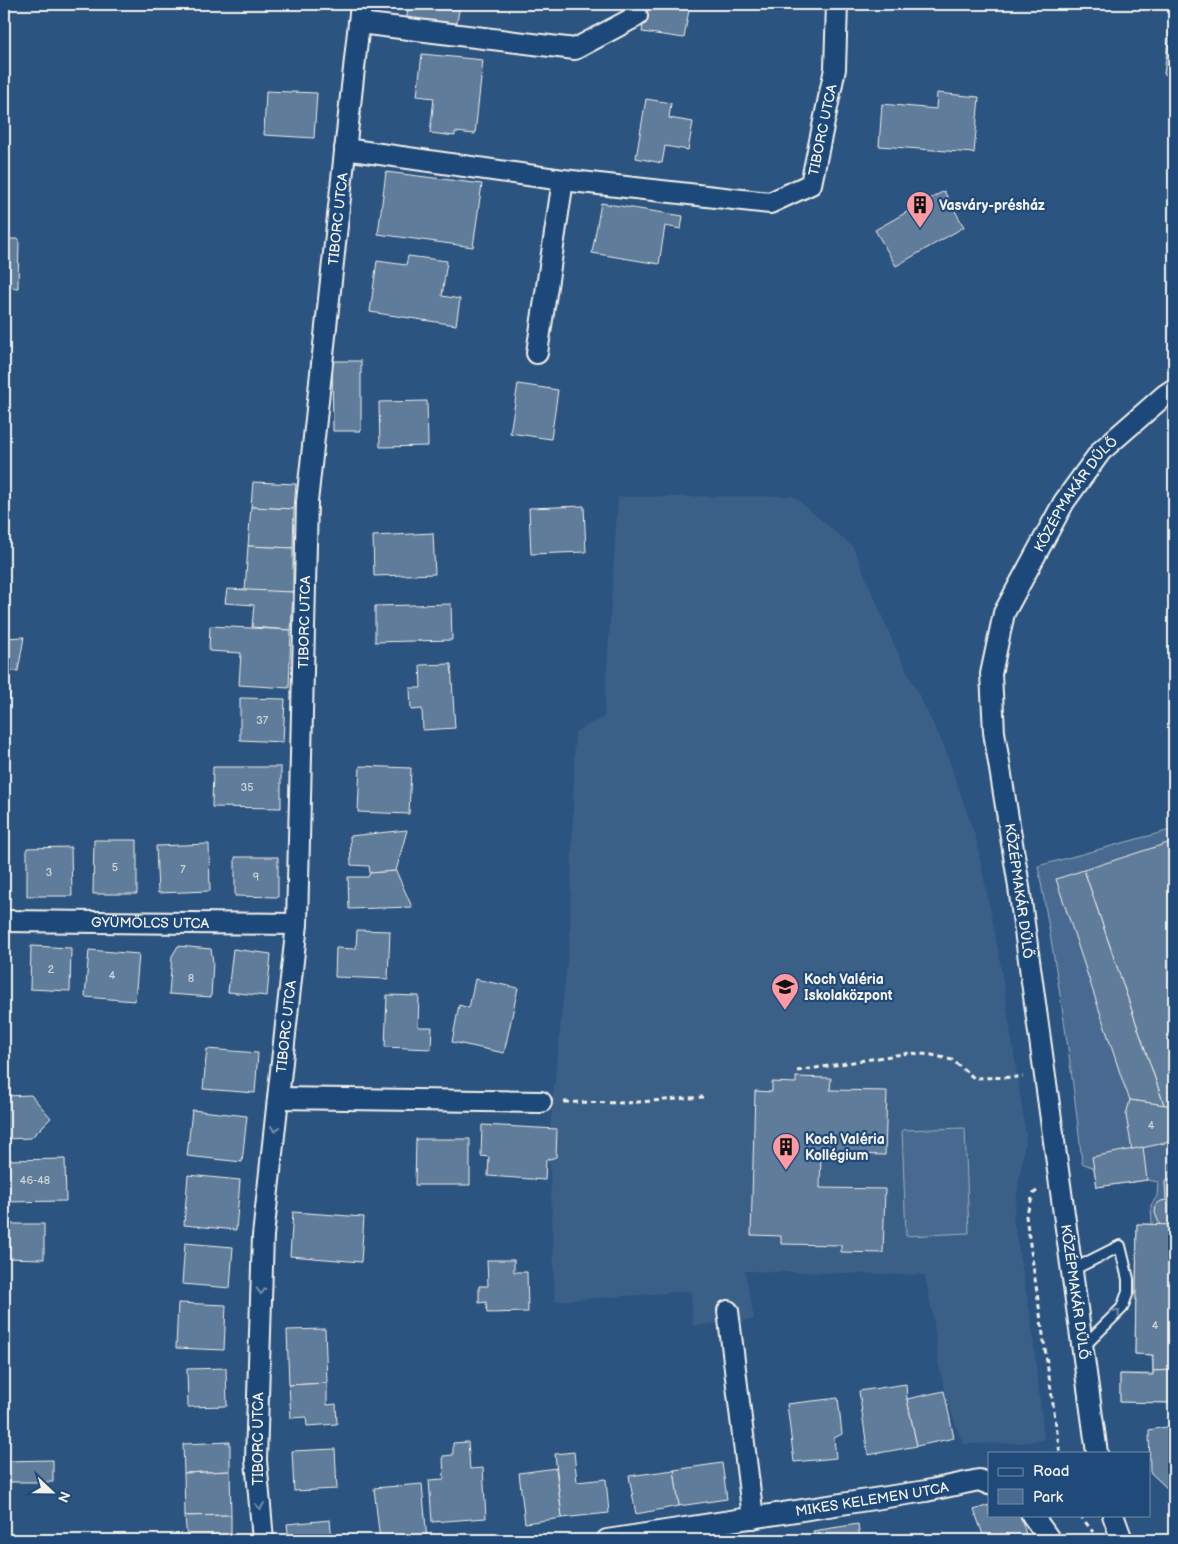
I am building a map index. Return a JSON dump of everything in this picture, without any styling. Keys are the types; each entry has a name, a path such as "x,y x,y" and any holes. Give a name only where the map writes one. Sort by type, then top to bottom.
{"street":[{"name":"TIBORC UTCA","path":"345,149 563,180 770,203 810,184 835,69 837,4"},
{"name":"TIBORC UTCA","path":"263,1540 256,1460 263,1236 297,924 307,502 360,13"},
{"path":"360,13 575,49 637,16"},
{"path":"537,353 563,180"},
{"name":"KÖZÉPMAKÁR DŰLŐ","path":"1097,1452 1018,880 994,732 991,674 1004,613 1064,502 1101,451 1174,389"},
{"name":"GYÜMÖLCS UTCA","path":"4,921 297,924"},
{"path":"279,1098 541,1102"},
{"path":"728,1311 753,1518"},
{"name":"MIKES KELEMEN UTCA","path":"607,1540 926,1491 979,1480 988,1484"},
{"path":"1033,1516 1050,1540"},
{"path":"1113,1516 1122,1540"}],"lane":[{"path":"1072,1270 1120,1246 1128,1279 1128,1292 1122,1308 1083,1347"}],"path":[{"path":"797,1071 909,1053 932,1055 952,1060 974,1078 1029,1077"},
{"path":"541,1102 626,1103 703,1097"},
{"path":"1040,1189 1034,1194 1026,1216 1060,1452"},
{"path":"1081,1516 1094,1533"}],"shaded area":[{"name":"Koch Valéria Iskolaközpont","path":"793,496 853,547 895,647 944,746 976,839 999,955 1026,1135 1013,1219 1031,1319 1044,1439 1022,1443 963,1444 948,1403 939,1365 934,1322 925,1275 745,1271 754,1319 693,1326 691,1291 555,1301 549,1138 570,933 575,732 604,717 618,497"}],"green space":[{"path":"1174,829 1174,1403 1120,1402 1120,1374 1153,1374 1152,1355 1135,1354 1137,1224 1152,1224 1151,1205 1157,1196 1158,1182 1147,1180 1097,1187 1094,1168 1082,1163 1063,1014 1038,866"},
{"path":"965,1128 969,1233 906,1236 902,1130"}],"building":[{"path":"409,4 460,4 456,28 406,21"},
{"path":"646,4 690,4 684,38 642,32"},
{"path":"1172,10 1174,10 1174,75 1164,74"},
{"path":"422,54 483,60 475,134 455,132 455,136 430,133 434,98 417,96"},
{"path":"266,91 317,93 314,138 264,135"},
{"path":"937,93 979,97 974,153 879,146 882,104 936,109"},
{"path":"646,99 671,103 669,118 693,122 688,150 665,146 662,163 636,158"},
{"path":"386,172 482,184 473,247 378,234"},
{"name":"Vasváry-présház","path":"944,191 964,227 896,266 875,230"},
{"path":"601,203 683,216 681,229 665,226 659,264 592,253"},
{"path":"4,239 19,239 18,288 4,287"},
{"path":"408,256 447,261 442,296 460,299 456,325 370,312 377,261 406,265"},
{"path":"332,361 361,361 361,431 333,431"},
{"path":"518,384 558,390 551,439 510,433"},
{"path":"427,401 428,446 380,447 379,402"},
{"path":"253,482 296,484 294,509 251,507"},
{"path":"584,506 586,552 531,554 529,508"},
{"path":"251,507 294,509 293,548 248,546"},
{"path":"433,533 435,574 374,576 373,536"},
{"path":"248,546 293,548 293,592 245,591"},
{"path":"4,584 8,584 8,613 4,613"},
{"path":"227,589 293,592 291,630 252,627 254,605 225,603"},
{"path":"451,604 452,640 375,642 375,606"},
{"path":"210,626 291,630 289,688 239,685 241,653 209,651"},
{"path":"24,637 18,671 4,671 4,638"},
{"path":"451,664 455,728 423,730 422,709 411,710 410,688 421,688 420,665"},
{"path":"4,693 10,693 6,706 4,706"},
{"path":"240,698 285,699 283,742 240,740"},
{"path":"360,766 411,768 409,814 358,812"},
{"path":"213,767 281,767 281,808 212,807"},
{"path":"407,830 396,871 370,873 369,866 351,865 350,836"},
{"path":"94,840 137,840 137,894 93,894"},
{"path":"1174,841 1174,1110 1173,1106 1164,1105 1084,870"},
{"path":"209,844 210,891 158,893 156,846"},
{"path":"71,847 72,896 27,896 27,848"},
{"path":"235,857 278,857 278,897 235,896"},
{"path":"1084,870 1164,1105 1130,1100 1123,1082 1056,879"},
{"path":"396,871 412,907 349,909 348,877 368,877 370,873"},
{"path":"357,930 390,931 388,979 335,977 336,948 356,949"},
{"path":"31,946 71,948 70,991 30,989"},
{"path":"178,946 211,949 213,962 211,997 169,994 172,956"},
{"path":"233,949 271,954 267,996 228,992"},
{"path":"89,950 139,954 135,1001 85,997"},
{"path":"475,979 518,988 504,1053 452,1042 459,1005 469,1008"},
{"path":"387,995 419,996 418,1027 432,1027 431,1049 385,1047"},
{"path":"207,1049 258,1053 255,1093 203,1089"},
{"name":"Koch Valéria Kollégium","path":"796,1077 831,1078 830,1090 887,1091 885,1155 821,1153 820,1188 885,1189 883,1253 841,1252 841,1245 781,1244 781,1236 751,1235 755,1091 772,1092 772,1082 796,1083"},
{"path":"31,1095 51,1118 31,1138 4,1139 4,1096"},
{"path":"1130,1100 1173,1106 1174,1141 1132,1150 1126,1115"},
{"path":"192,1110 247,1116 242,1162 187,1156"},
{"path":"482,1125 557,1129 556,1157 546,1160 545,1180 488,1176 489,1157 481,1156"},
{"path":"416,1139 470,1139 470,1185 415,1185"},
{"path":"1143,1147 1147,1180 1097,1187 1092,1157"},
{"path":"65,1159 66,1201 4,1202 4,1160"},
{"path":"188,1175 240,1180 236,1230 184,1225"},
{"path":"1174,1179 1174,1225 1160,1225 1155,1213 1156,1205 1166,1200 1165,1181"},
{"path":"293,1212 364,1217 361,1262 290,1256"},
{"path":"4,1224 44,1224 44,1259 4,1258"},
{"path":"1137,1224 1174,1225 1174,1267 1171,1267 1170,1296 1174,1296 1174,1370 1153,1371 1153,1355 1135,1354"},
{"path":"185,1243 233,1247 230,1288 182,1284"},
{"path":"487,1260 514,1260 514,1272 527,1272 528,1312 487,1313 486,1302 479,1303 479,1286 488,1286"},
{"path":"178,1303 226,1305 224,1350 176,1348"},
{"path":"325,1329 327,1383 289,1385 287,1330"},
{"path":"226,1368 227,1406 188,1407 187,1369"},
{"path":"1174,1370 1174,1403 1120,1402 1120,1374 1153,1375 1153,1371"},
{"path":"327,1383 327,1405 336,1404 337,1424 307,1426 306,1417 291,1418 289,1385"},
{"path":"906,1384 907,1399 917,1446 868,1455 859,1391"},
{"path":"944,1391 954,1438 917,1446 907,1399"},
{"path":"838,1398 842,1434 834,1438 836,1458 794,1462 787,1404"},
{"path":"1166,1427 1174,1430 1174,1492 1169,1490 1150,1472 1149,1430"},
{"path":"230,1442 230,1471 184,1473 183,1444"},
{"path":"468,1442 470,1469 483,1468 486,1518 432,1522 429,1480 444,1479 443,1456 453,1455 453,1443"},
{"path":"335,1449 337,1489 294,1491 292,1451"},
{"path":"574,1452 577,1482 606,1479 609,1513 562,1518 555,1454"},
{"path":"53,1460 53,1482 4,1482 4,1461"},
{"path":"722,1463 727,1499 679,1506 674,1470"},
{"path":"556,1468 562,1518 525,1523 519,1473"},
{"path":"674,1470 679,1506 636,1514 629,1476"},
{"path":"230,1471 231,1515 185,1516 184,1473"},
{"path":"422,1484 427,1540 380,1540 374,1488"},
{"path":"988,1505 988,1516 1020,1516 1026,1534 1008,1540 985,1540 974,1510"},
{"path":"231,1515 231,1540 187,1540 185,1516"},
{"path":"330,1520 332,1540 289,1540 287,1524"},
{"path":"858,1524 860,1540 815,1540 813,1531"},
{"path":"741,1533 743,1540 722,1540 723,1535"}],"place":[{"name":"Vasváry-présház","path":"920,229"},
{"name":"Koch Valéria Iskolaközpont","path":"785,1011"},
{"name":"Koch Valéria Kollégium","path":"786,1171"}]}
